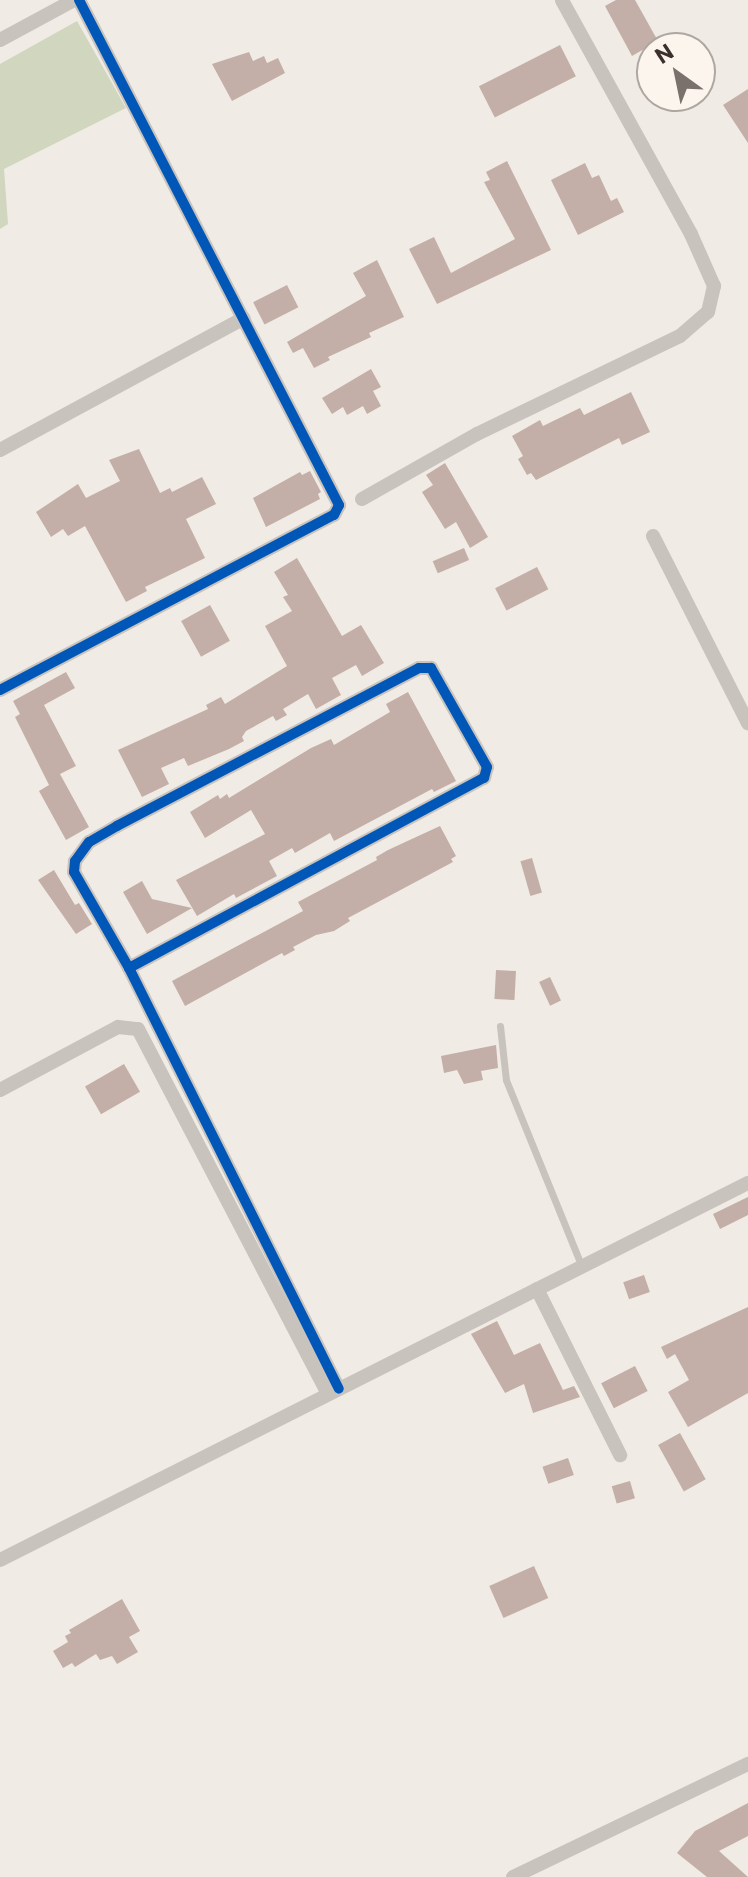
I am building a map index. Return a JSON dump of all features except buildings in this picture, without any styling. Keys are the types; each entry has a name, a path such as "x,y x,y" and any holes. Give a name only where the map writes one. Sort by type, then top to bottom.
{"street":[{"path":"0,40 77,0 335,492 339,505 334,515 0,690"},
{"path":"362,499 477,434 680,336 708,312 714,286 691,234 562,0"},
{"path":"0,450 244,318"},
{"path":"653,536 748,723"},
{"path":"129,968 484,778 487,767 431,668 409,673 89,842 79,853 74,872 129,968 334,1392"},
{"path":"0,1090 118,1027 138,1029 334,1392"},
{"path":"0,1560 748,1183"},
{"path":"537,1289 620,1455"},
{"path":"513,1877 748,1764"}],"lane":[{"path":"500,1026 506,1080 582,1267"}],"green space":[{"path":"77,21 126,108 4,169 8,224 0,229 0,64"}],"cycle path":[{"path":"0,690 334,515 339,505 79,0"},
{"path":"129,968 484,778 487,767 431,668 419,668 117,826 89,842 75,861 74,872 129,968 339,1389"}]}
